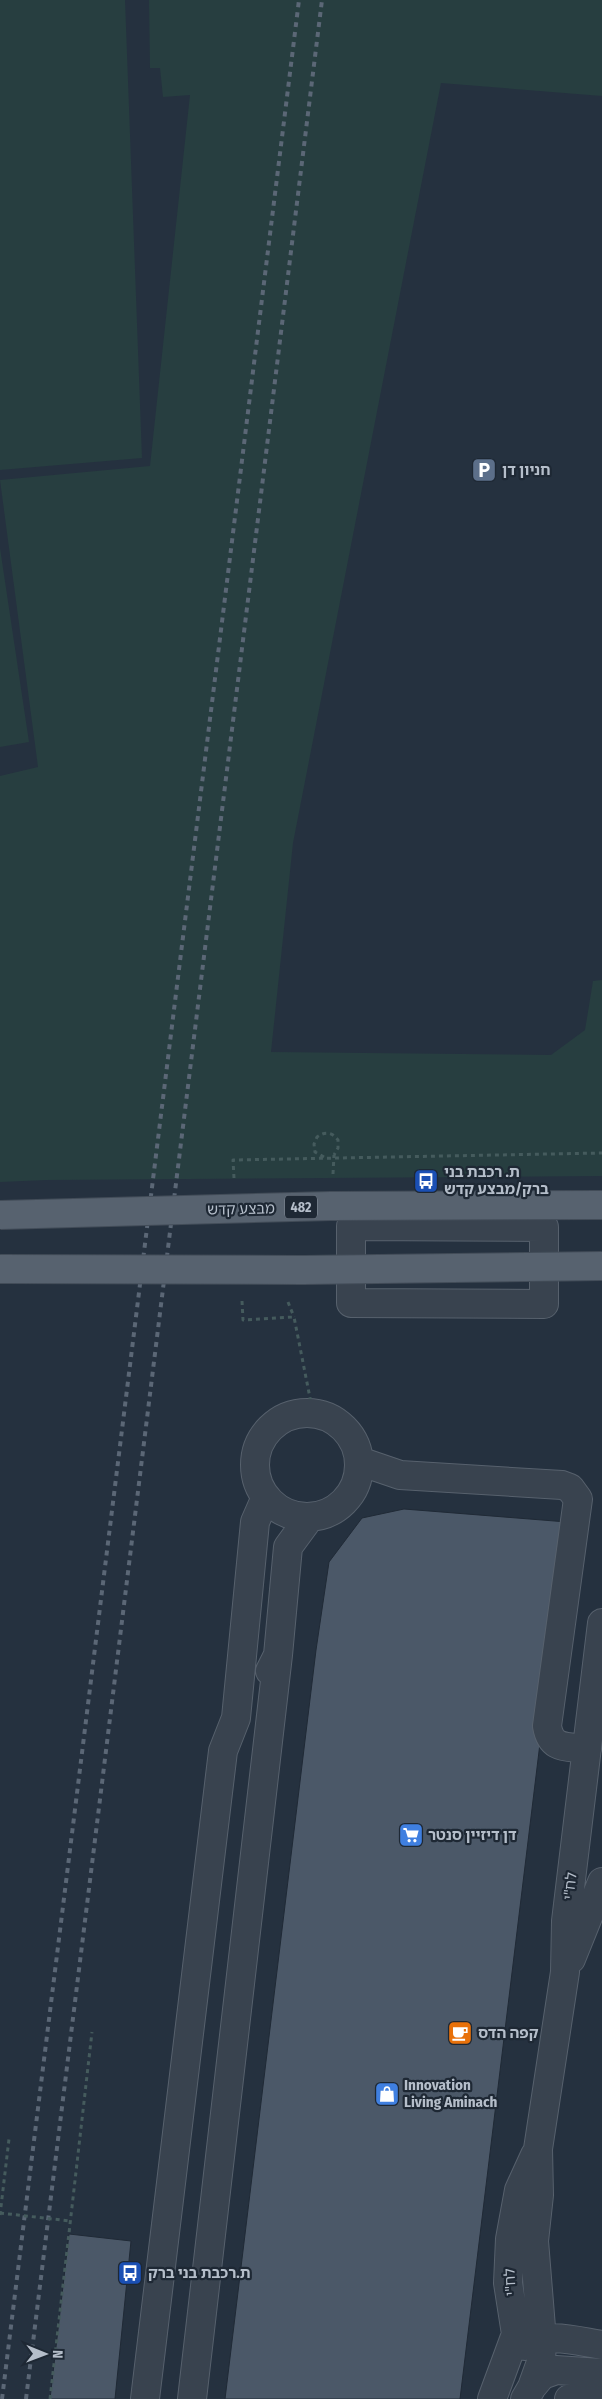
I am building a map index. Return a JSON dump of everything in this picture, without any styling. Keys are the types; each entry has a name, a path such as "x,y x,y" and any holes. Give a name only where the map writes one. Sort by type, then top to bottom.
{"main road":[{"name":"מבצע קדש","path":"0,1215 331,1206 602,1205"},
{"path":"0,1269 303,1270 602,1266"}],"street":[{"path":"351,1226 544,1227 544,1254 544,1304 351,1303 351,1226"},
{"path":"544,1254 602,1254"},
{"path":"313,1413 326,1416 339,1423 349,1434 356,1446 359,1461 358,1477 352,1493 341,1505 326,1514 310,1517 294,1516 279,1509 266,1497 258,1482 255,1465 262,1440 266,1433 279,1421 295,1414 313,1413"},
{"path":"359,1461 400,1475 562,1485 570,1488 578,1499 547,1726 549,1738 557,1745 587,1749"},
{"path":"145,2399 223,1751 236,1718 255,1522 266,1497"},
{"path":"192,2399 268,1749 288,1547 310,1517"},
{"name":"לח\"י","path":"529,2393 541,2362 542,2340 534,2241 538,2196 538,2149 565,1972 566,1921 602,1623"},
{"path":"236,1718 260,1692 278,1655"},
{"path":"565,1972 602,1882"},
{"name":"לח\"י","path":"492,2399 516,2334 508,2283 510,2239 519,2190 538,2149"},
{"name":"לח\"י","path":"537,2282 550,2312 569,2330 597,2344"},
{"name":"לח\"י","path":"508,2358 529,2342 556,2339 597,2344"},
{"name":"לח\"י","path":"529,2393 542,2375 556,2370 602,2373"},
{"path":"569,2399 602,2388"}],"path":[{"path":"327,1158 319,1155 314,1148 315,1140 320,1134 328,1133 335,1137 339,1144 334,1155"},
{"path":"243,1320 294,1317 313,1413"},
{"path":"50,2399 92,2032"},
{"path":"9,2139 0,2214 70,2221"}],"green space":[{"path":"0,0 125,0 142,458 0,470"},
{"path":"149,0 602,0 602,96 441,83 293,843 271,1052 551,1055 585,1030 593,981 602,980 602,1176 47,1180 0,1182 0,776 38,767 0,480 150,466 190,95 163,97 160,68 150,68"},
{"path":"0,548 29,742 0,747"}],"building":[{"name":"דן דיזיין סנטר","path":"404,1509 567,1522 460,2399 225,2399 316,1650 329,1562 362,1518"},
{"path":"69,2234 131,2241 115,2399 50,2399"}],"railway":[{"path":"2,2399 299,0"},
{"path":"26,2399 322,0"}],"place":[{"name":"חניון דן","path":"484,470"},
{"name":"ת. רכבת בני ברק/מבצע קדש","path":"426,1181"},
{"name":"דן דיזיין סנטר","path":"411,1835"},
{"name":"קפה הדס","path":"460,2033"},
{"name":"Innovation Living Aminach","path":"387,2094"},
{"name":"ת.רכבת בני ברק","path":"130,2273"}]}
